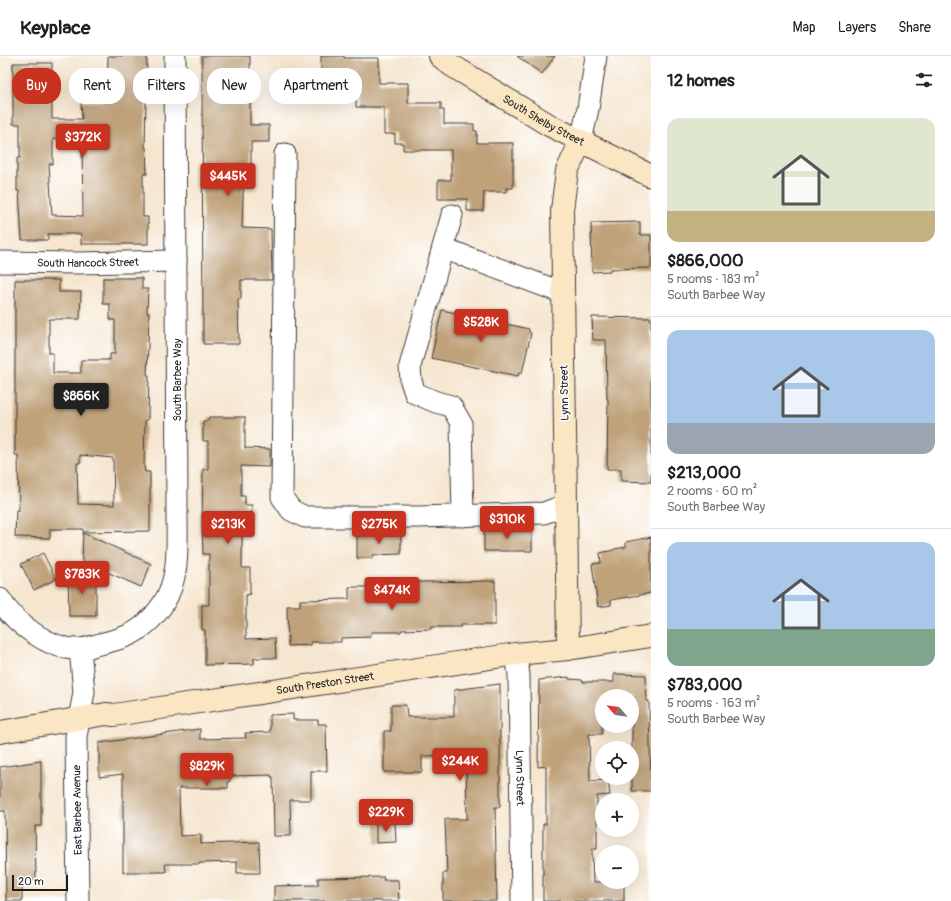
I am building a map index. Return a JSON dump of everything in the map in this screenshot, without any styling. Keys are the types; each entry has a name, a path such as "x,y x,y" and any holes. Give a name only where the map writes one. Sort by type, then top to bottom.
{"main road":[{"name":"South Shelby Street","path":"440,56 451,65 549,126 651,176"},
{"name":"Lynn Street","path":"568,649 562,210 567,171 581,141"},
{"name":"South Preston Street","path":"0,732 516,654 568,649 651,636"}],"street":[{"name":"South Barbee Way","path":"80,649 125,637 138,630 154,616 163,604 173,583 176,568 175,56"},
{"path":"581,141 588,109 596,56"},
{"path":"285,154 282,497 291,510 305,517 419,517 544,513 565,505"},
{"path":"452,215 410,366 411,381 415,393 436,402 451,406 461,423 463,516"},
{"path":"443,248 563,293"},
{"name":"South Hancock Street","path":"0,262 77,263 176,261"},
{"path":"0,600 14,619 36,635 57,646 80,649"},
{"name":"East Barbee Avenue","path":"78,901 76,737 84,692 80,649"},
{"name":"Lynn Street","path":"516,654 519,675 522,901"}],"building":[{"path":"108,56 147,56 147,68 133,68 133,104 146,104 145,147 147,174 143,174 143,217 148,217 148,244 81,244 81,234 48,234 48,240 22,240 19,191 17,191 17,158 20,158 20,124 13,124 13,104 52,104 52,119 82,119 81,104 125,104 125,68 108,68","holes":["53,139 82,141 83,216 52,215 49,164 53,164"]},
{"path":"202,56 250,56 250,68 207,68 207,104 250,104 250,125 269,125 269,142 251,142 251,170 244,170 242,228 271,229 272,280 241,280 241,299 238,299 239,344 203,344"},
{"path":"321,56 344,56 344,58 379,58 379,83 408,83 408,103 441,103 441,110 444,110 444,124 474,124 474,131 477,131 477,143 513,143 513,188 506,188 506,192 484,192 483,211 467,211 467,199 438,199 438,180 451,180 451,150 403,150 403,143 395,143 395,134 384,134 384,107 356,107 356,104 362,104 362,68 321,68"},
{"path":"517,56 555,56 542,74"},
{"path":"13,63 52,63 52,68 13,68"},
{"path":"640,222 640,235 651,235 651,268 610,269 610,271 592,272 591,223"},
{"path":"103,278 142,278 142,289 148,289 148,420 145,420 144,466 145,472 150,472 150,531 83,532 83,529 50,529 50,538 15,537 16,510 19,511 18,455 15,455 15,280 59,280 59,292 81,292 80,319 49,319 49,353 53,353 53,373 81,373 81,360 110,360 110,354 115,354 115,320 110,320 110,304 103,304","holes":["80,455 113,458 114,505 78,504 77,463 80,463"]},
{"path":"442,310 529,329 529,332 531,333 522,373 519,373 518,376 431,358"},
{"path":"592,317 651,318 651,482 621,481 621,469 607,469 608,399 606,340 593,340"},
{"path":"209,417 245,417 245,448 270,449 270,467 241,466 241,496 245,496 245,505 252,505 251,520 244,520 244,524 242,524 242,568 250,568 250,594 246,595 246,639 275,638 276,658 254,658 254,664 205,665 205,630 202,630 202,605 209,605 209,554 203,554 203,469 208,469 208,441 203,441 203,421 208,421"},
{"path":"507,528 507,531 532,531 532,551 484,551 484,529"},
{"path":"401,531 401,554 373,555 373,558 357,558 357,536 377,535 377,532"},
{"path":"83,533 151,564 141,587 82,561"},
{"path":"651,537 651,593 611,600 611,605 598,607 592,564 601,563 600,553 626,547 626,542"},
{"path":"43,553 56,579 34,590 21,564"},
{"path":"68,575 96,575 96,616 69,616"},
{"path":"495,581 495,625 461,625 461,627 431,627 431,629 401,630 401,632 371,632 371,637 341,638 341,642 311,642 311,645 288,646 287,606 300,606 300,600 349,599 349,587 389,587 389,584 419,584 419,582"},
{"path":"614,674 646,675 647,701 649,701 651,791 632,791 632,785 639,785 639,741 632,741 632,733 639,733 639,689 595,689 595,733 602,734 589,734 590,781 595,781 595,785 609,785 610,793 595,793 595,837 597,837 597,845 595,845 595,849 592,849 593,882 595,882 595,889 624,889 624,901 543,901 543,824 546,824 546,766 538,767 539,680 569,677 569,679 582,680 583,682 614,682"},
{"path":"500,684 500,807 495,807 497,901 443,901 443,873 447,873 445,819 467,819 466,755 422,756 422,772 384,772 384,731 391,731 391,705 406,705 407,717 454,717 454,690"},
{"path":"293,714 293,720 318,720 318,724 326,724 327,771 311,771 311,800 290,800 291,836 274,836 273,777 271,777 271,775 230,776 228,788 179,788 180,836 201,835 201,844 259,842 260,873 237,873 237,862 165,864 166,872 123,872 123,774 99,777 99,743 200,729 200,739 246,738 245,733 270,732 270,715"},
{"path":"41,761 41,826 35,826 36,880 22,880 22,901 6,901 5,811 0,811 0,767"},
{"path":"376,823 395,823 396,842 376,843"},
{"path":"384,877 383,880 398,880 399,901 274,901 274,886 318,885 318,878"}]}
